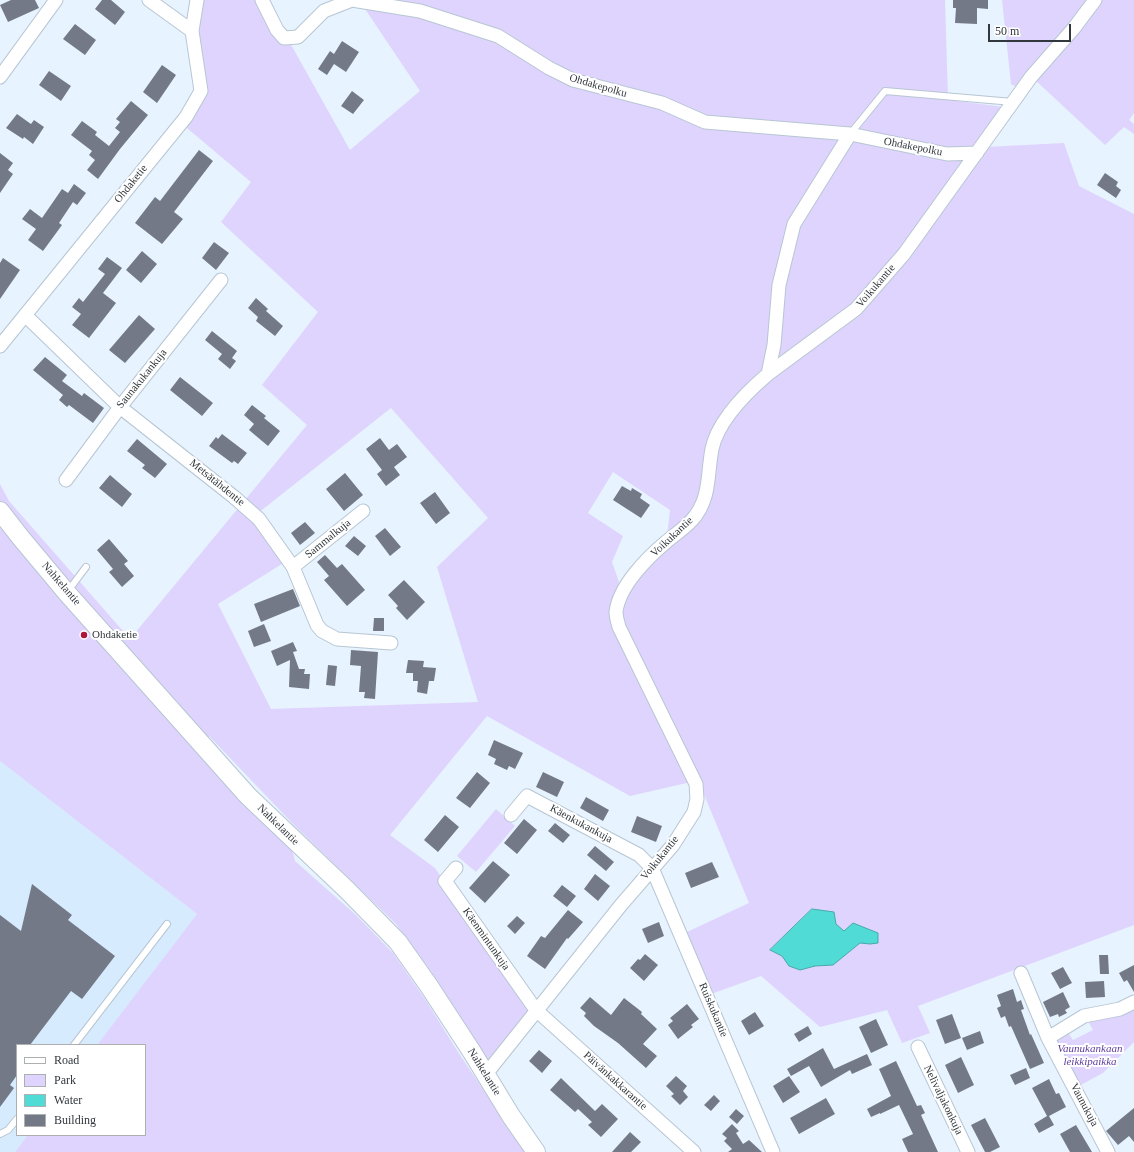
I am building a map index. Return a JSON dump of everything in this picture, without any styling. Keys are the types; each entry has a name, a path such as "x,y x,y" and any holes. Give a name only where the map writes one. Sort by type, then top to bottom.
{"main road":[{"name":"Nahkelantie","path":"0,511 67,593 248,796 347,890 398,942 429,986 486,1074 511,1116 536,1152"}],"street":[{"path":"0,77 56,0"},
{"path":"149,0 192,32"},
{"name":"Ohdaketie","path":"0,346 186,117 201,91 192,32 197,0"},
{"name":"Ohdakepolku","path":"262,0 277,30 284,38 298,37 324,11 352,0 420,11 498,36 549,68 573,80 662,103 705,122 850,134 947,154 978,153"},
{"name":"Voikukantie","path":"486,1074 616,911 673,845 694,812 697,799 696,784 619,627 616,613 622,593 635,574 665,543 692,520 704,503 709,479 712,448 718,431 731,412 754,386 768,374 856,309 904,254 978,153 1031,77 1074,28 1095,0"},
{"path":"768,374 774,345 779,285 794,224 850,134"},
{"name":"Saunakukankuja","path":"66,480 120,407 221,280"},
{"name":"Metsätähdentie","path":"25,315 120,407 184,457 259,519 293,567 317,625 322,631 337,639 391,643"},
{"name":"Sammalkuja","path":"293,567 363,511"},
{"name":"Käenkukankuja","path":"511,814 527,796 639,855 652,868"},
{"name":"Käenmintunkuja","path":"456,868 445,881 536,1010"},
{"name":"Ruiskukantie","path":"652,868 773,1152"},
{"name":"Vaunukuja","path":"1021,973 1048,1038 1108,1152"},
{"path":"1048,1038 1084,1016 1120,1009 1134,1002"},
{"name":"Päivänkakkarantie","path":"536,1010 694,1152"},
{"name":"Nelivaljakonkuja","path":"918,1048 968,1152"}],"lane":[{"path":"850,134 885,91 1013,102"},
{"path":"67,593 86,567"},
{"path":"75,1044 167,924"},
{"path":"0,1134 8,1130 16,1120"}],"shaded area":[{"path":"0,761 197,914 98,1044 16,1044 16,1136 27,1136 15,1152 0,1152"}],"green space":[{"path":"197,0 266,0 350,150 420,91 359,0 945,0 948,100 1005,107 902,251 854,306 728,410 705,482 691,518 667,536 670,510 613,472 588,513 623,536 612,562 621,588 612,611 691,782 630,796 487,716 390,835 435,868 530,1009 490,1060 485,1059 430,970 396,924 294,825 209,736 211,763 291,846 295,861 356,915 393,953 425,999 458,1052 525,1152 15,1152 27,1136 146,1136 146,1044 98,1044 197,914 0,761 0,484 9,501 130,639 307,425 262,385 318,312 221,222 251,182 181,123 201,91","holes":["391,408 488,518 437,567 478,702 271,709 218,604 285,562 253,517"]},
{"path":"1002,0 1090,0 1018,88 1011,84"},
{"path":"1099,0 1134,0 1134,113 1129,120 1134,124 1134,134 1124,127 1105,145 1034,79"},
{"path":"1064,143 1079,186 1134,214 1134,925 918,1006 930,1033 902,1043 887,1010 820,1027 761,976 711,994 687,932 749,903 698,780 622,628 620,613 625,595 638,575 695,522 721,433 757,388 859,312 986,147"},
{"path":"496,809 515,826 476,872 457,856"},
{"name":"Vaunukankaan leikkipaikka","path":"1134,1005 1134,1042 1103,1073 1077,1087 1055,1041 1067,1031 1073,1040 1093,1030 1088,1021"}],"water":[{"path":"812,909 834,912 836,924 844,931 853,923 878,933 878,943 860,943 833,965 815,966 800,970 789,966 782,956 770,950"}],"building":[{"path":"11,0 35,0 39,8 8,22 0,5"},
{"path":"102,0 111,0 125,12 115,25 95,9"},
{"path":"953,0 988,0 988,9 977,8 977,24 955,23 956,8 953,8"},
{"path":"75,24 96,40 85,55 63,39"},
{"path":"342,41 359,52 346,72 334,64 327,75 318,69 330,51 334,54"},
{"path":"162,65 176,75 157,103 143,92"},
{"path":"49,71 71,86 61,101 39,85"},
{"path":"352,91 364,100 353,114 341,106"},
{"path":"131,101 148,115 98,179 87,170 95,160 89,155 92,151 71,135 82,121 97,132 95,135 109,146 120,132 115,128 120,122 116,119"},
{"path":"17,114 31,124 34,120 44,127 33,144 24,137 23,139 6,128"},
{"path":"199,150 213,161 174,212 183,219 162,244 135,223 155,197 160,201"},
{"path":"0,153 13,163 8,170 13,174 0,193"},
{"path":"1105,173 1118,182 1116,186 1121,190 1116,198 1097,185"},
{"path":"74,184 86,193 77,205 73,202 59,223 62,225 43,251 28,240 36,229 22,219 30,209 42,218 62,189 68,193"},
{"path":"214,242 229,253 216,270 202,258"},
{"path":"142,251 157,264 141,283 126,270"},
{"path":"107,257 122,268 103,293 116,303 89,338 72,325 81,314 72,307 79,298 83,302 105,274 98,269"},
{"path":"3,258 20,270 0,299 0,263"},
{"path":"256,298 268,309 266,311 283,326 275,336 256,321 258,317 248,308"},
{"path":"139,315 155,329 125,363 109,350"},
{"path":"212,331 237,351 232,358 236,361 230,369 218,359 222,354 205,340"},
{"path":"45,357 67,375 62,381 82,396 84,393 104,408 93,423 69,405 67,407 59,400 63,395 33,370"},
{"path":"180,377 213,403 202,416 170,390"},
{"path":"252,405 266,416 264,418 280,431 268,446 249,430 254,424 244,415"},
{"path":"222,434 247,453 238,464 234,461 232,463 209,446 216,437 218,439"},
{"path":"380,438 389,450 397,444 407,457 394,467 400,475 386,486 377,474 382,470 366,449"},
{"path":"137,439 167,464 155,478 142,468 145,465 127,451"},
{"path":"345,473 363,495 344,511 326,489"},
{"path":"110,475 132,494 122,507 99,488"},
{"path":"622,486 631,491 632,488 642,494 640,498 650,505 641,518 613,500"},
{"path":"435,492 450,513 436,524 420,503"},
{"path":"305,522 315,533 300,545 291,533"},
{"path":"385,528 401,547 390,556 375,536"},
{"path":"354,536 366,546 358,556 345,546"},
{"path":"109,539 128,561 124,564 134,576 122,587 109,572 113,569 97,550"},
{"path":"325,555 337,568 342,564 365,590 347,606 324,580 329,576 317,562"},
{"path":"404,580 425,602 407,620 396,608 398,606 388,595"},
{"path":"293,589 300,606 261,622 254,604"},
{"path":"374,618 384,618 384,631 373,631"},
{"path":"264,624 271,641 254,647 248,631"},
{"path":"293,642 297,651 293,652 299,669 305,669 304,674 310,674 309,689 289,687 290,660 277,666 271,651"},
{"path":"351,650 378,652 375,699 364,698 365,692 359,692 361,666 350,665"},
{"path":"408,660 424,661 423,667 436,668 434,681 429,681 427,694 417,692 418,681 413,681 413,673 406,673"},
{"path":"328,665 337,666 335,686 326,685"},
{"path":"494,740 523,753 515,769 509,766 507,770 494,764 496,759 488,755"},
{"path":"477,772 490,783 470,808 456,798"},
{"path":"543,772 564,782 557,797 536,787"},
{"path":"586,797 609,810 603,821 580,808"},
{"path":"445,815 459,827 438,852 424,840"},
{"path":"637,816 662,826 656,842 631,832"},
{"path":"524,819 537,830 517,854 504,843"},
{"path":"555,823 570,835 563,843 548,831"},
{"path":"595,846 614,862 606,871 587,855"},
{"path":"493,861 510,875 485,903 469,888"},
{"path":"712,862 719,877 691,888 685,873"},
{"path":"595,874 610,886 598,901 584,889"},
{"path":"32,884 72,915 68,920 115,956 82,999 71,991 31,1044 16,1044 16,1076 10,1085 14,1088 0,1107 0,915 21,931"},
{"path":"562,885 576,896 567,907 553,896"},
{"path":"568,910 583,922 568,939 567,938 545,969 527,956 541,936 545,938"},
{"path":"517,916 525,923 515,934 507,926"},
{"path":"659,922 664,936 648,943 642,929"},
{"path":"645,954 658,965 644,981 630,968"},
{"path":"1099,955 1108,955 1109,974 1100,974"},
{"path":"1134,965 1134,992 1127,980 1124,982 1119,973"},
{"path":"1063,967 1072,983 1060,989 1051,973"},
{"path":"1104,981 1105,997 1086,998 1085,982"},
{"path":"1013,989 1017,1002 1021,1000 1024,1009 1021,1010 1030,1035 1031,1034 1044,1063 1030,1069 1011,1026 1009,1027 1005,1016 1001,1018 997,1008 1001,1006 997,995"},
{"path":"1063,992 1070,1007 1065,1010 1067,1013 1059,1017 1058,1014 1050,1017 1043,1002"},
{"path":"590,997 611,1015 624,998 642,1012 641,1014 657,1029 643,1044 657,1056 646,1068 618,1043 594,1026 584,1016 586,1013 580,1008"},
{"path":"687,1004 699,1019 691,1025 693,1027 678,1039 668,1025 673,1021 670,1018"},
{"path":"755,1012 764,1026 749,1035 741,1021"},
{"path":"952,1014 961,1038 945,1044 936,1020"},
{"path":"876,1019 888,1045 871,1053 859,1027"},
{"path":"808,1026 812,1034 799,1042 794,1034"},
{"path":"980,1031 984,1043 967,1050 962,1038"},
{"path":"823,1048 834,1069 867,1054 872,1065 852,1074 850,1070 821,1087 809,1066 791,1076 787,1069"},
{"path":"539,1050 552,1061 542,1073 529,1061"},
{"path":"961,1057 974,1085 958,1093 945,1065"},
{"path":"896,1061 917,1106 921,1105 925,1113 921,1115 938,1152 908,1152 902,1139 913,1134 899,1105 871,1117 867,1109 891,1096 879,1069"},
{"path":"1026,1068 1030,1078 1015,1085 1010,1075"},
{"path":"676,1076 687,1086 683,1091 688,1097 680,1105 671,1096 674,1094 666,1086"},
{"path":"789,1076 800,1092 783,1103 773,1086"},
{"path":"561,1078 595,1111 602,1104 618,1119 601,1137 588,1125 592,1122 578,1109 575,1112 550,1090"},
{"path":"1049,1079 1056,1094 1059,1093 1066,1107 1049,1116 1054,1125 1039,1133 1034,1124 1047,1116 1032,1088"},
{"path":"714,1095 720,1101 711,1111 704,1105"},
{"path":"826,1098 835,1114 799,1134 790,1118"},
{"path":"1134,1108 1134,1142 1129,1136 1118,1145 1106,1131"},
{"path":"736,1109 744,1116 737,1124 729,1117"},
{"path":"985,1118 1000,1147 990,1152 985,1152 971,1125"},
{"path":"732,1124 739,1131 736,1133 743,1144 749,1140 762,1152 728,1152 732,1149 724,1141 727,1138 722,1134"},
{"path":"1076,1125 1092,1152 1070,1152 1060,1134"},
{"path":"630,1132 641,1142 631,1152 612,1152"}],"place":[{"name":"Ohdaketie","path":"84,635"}]}
